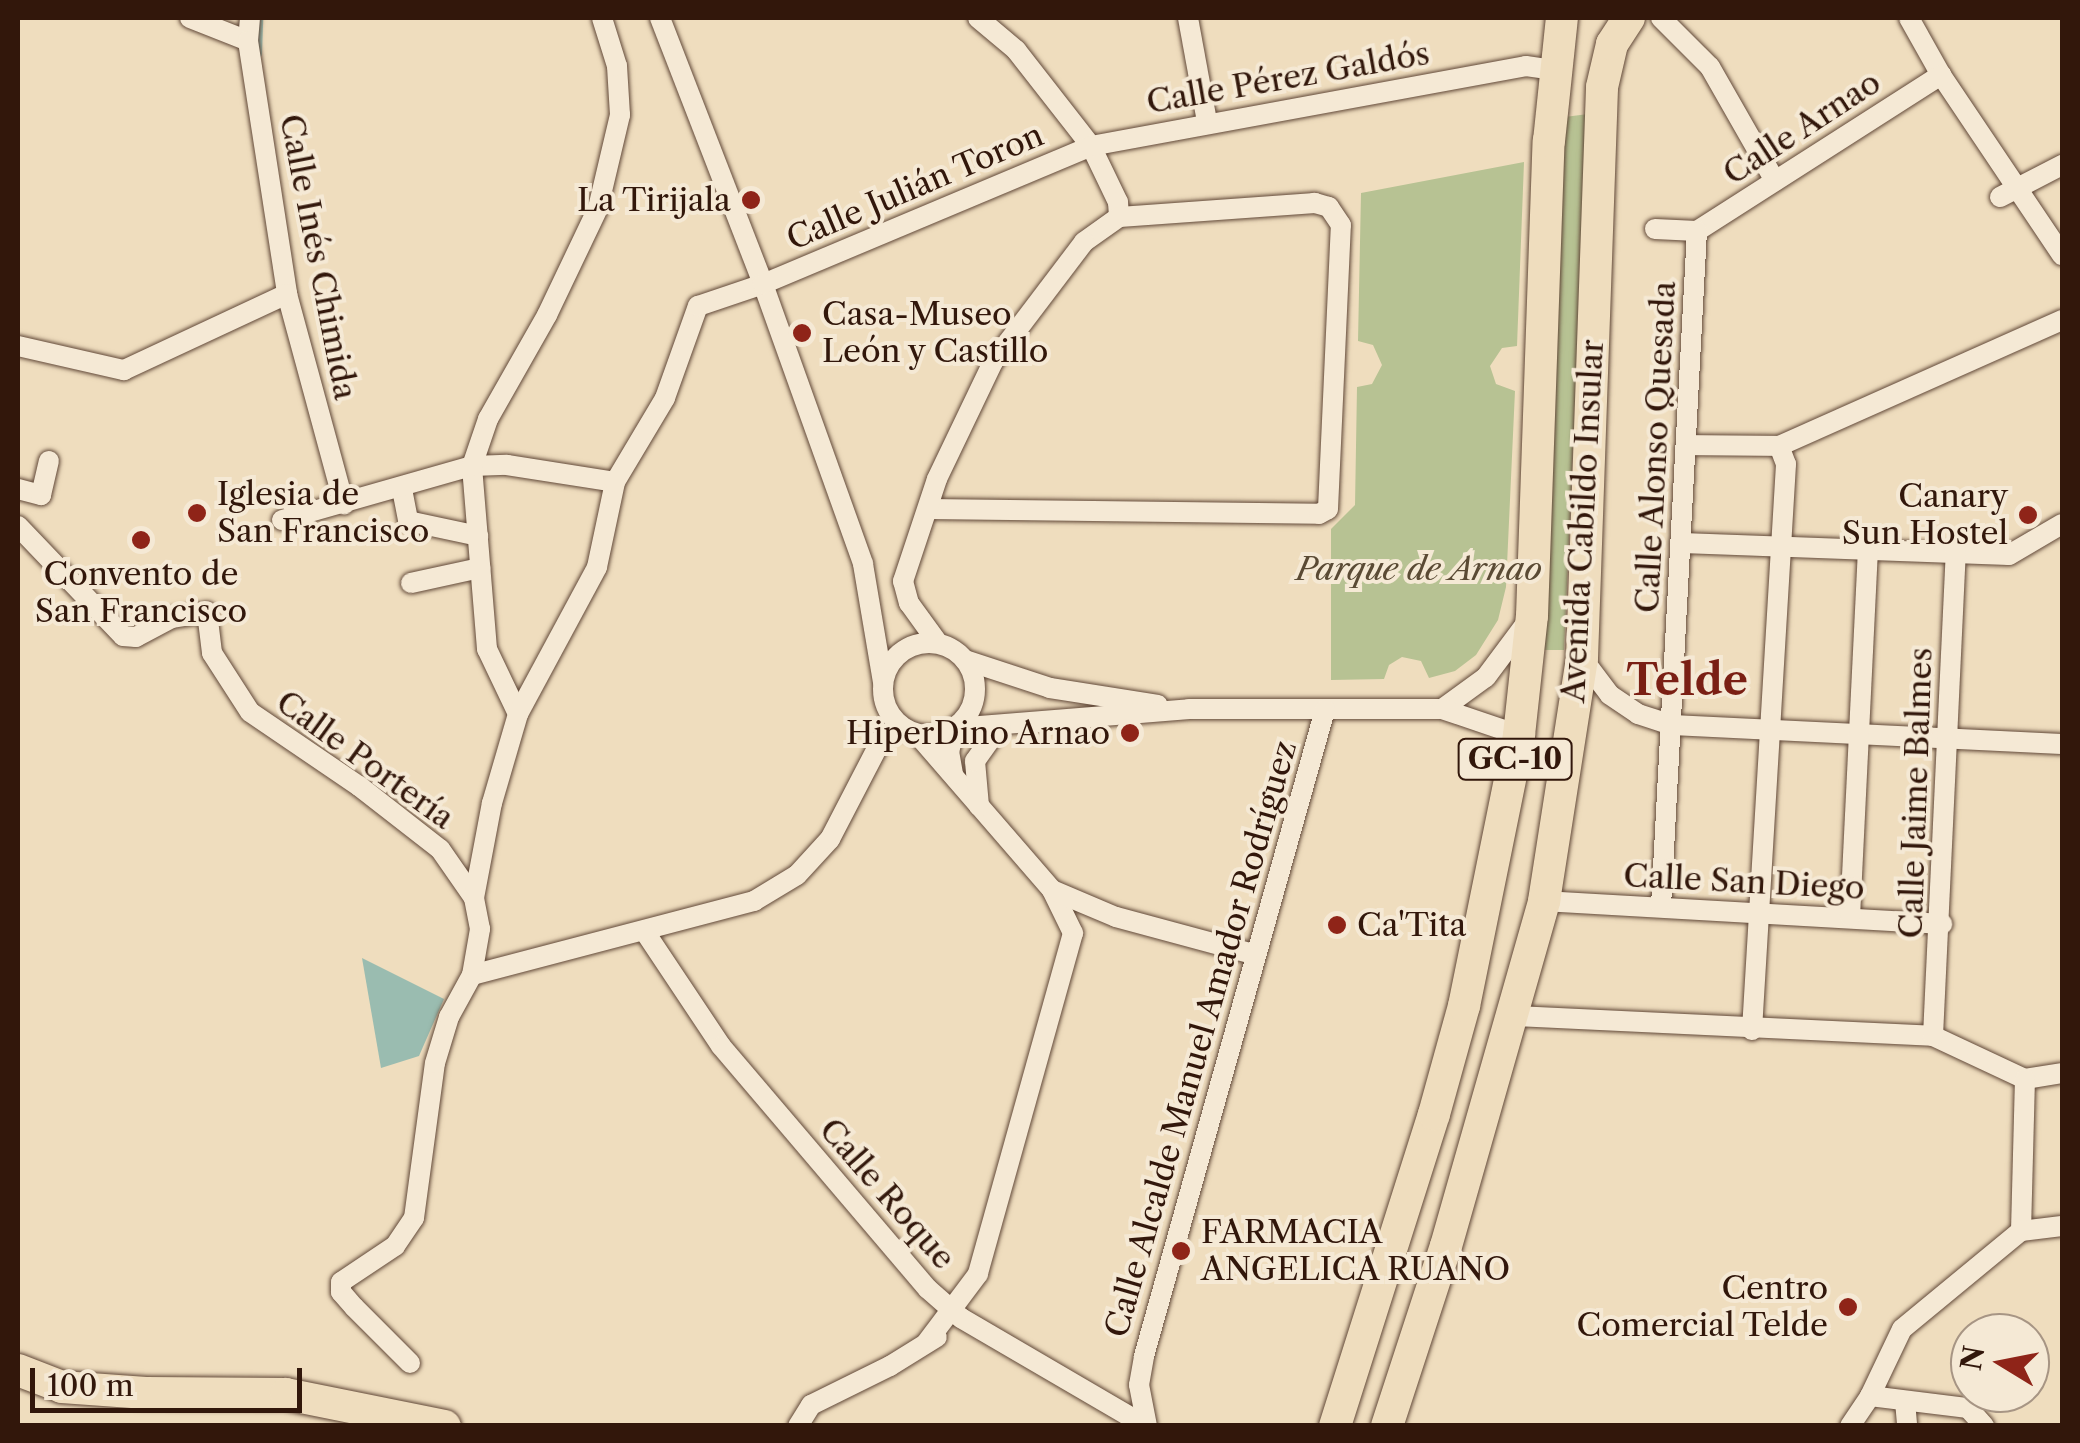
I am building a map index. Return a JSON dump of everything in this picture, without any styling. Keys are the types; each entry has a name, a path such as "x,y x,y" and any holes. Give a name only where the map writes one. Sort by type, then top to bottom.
{"main road":[{"name":"Avenida Cabildo Insular","path":"1336,1426 1464,1006 1519,735 1532,616 1555,70 1562,18"},
{"name":"Avenida Cabildo Insular","path":"1388,1426 1514,1016 1544,902 1582,658 1602,87 1612,44 1629,18"},
{"path":"18,1370 62,1387 146,1394 286,1394 427,1424"},
{"path":"330,1401 364,1426"}],"street":[{"path":"190,18 248,40"},
{"name":"Calle Inés Chimida","path":"250,18 248,40 287,294 344,504"},
{"path":"518,714 487,649 472,466 488,419 547,315 598,208 620,114 617,66 602,18"},
{"path":"660,18 763,284 868,579 890,715 954,776 1052,890 1073,933"},
{"path":"978,18 1016,50 1091,146 1118,202 1119,218"},
{"path":"1188,18 1207,122"},
{"path":"1662,18 1710,68 1776,181"},
{"path":"1908,18 2009,191 2062,255"},
{"name":"Calle Pérez Galdós","path":"1091,146 1526,66 1555,70"},
{"name":"Calle Arnao","path":"1696,231 1941,75"},
{"name":"Calle Julián Toron","path":"615,482 665,398 698,306 763,284 1091,146"},
{"path":"2009,191 2062,165"},
{"path":"928,509 1319,514 1328,509 1341,226 1330,207 1316,203 1119,218 1084,242 993,362 937,479 904,581 908,604 938,643 966,660 1050,688 1189,710"},
{"path":"1655,229 1696,231"},
{"name":"Calle Alonso Quesada","path":"1661,906 1696,231"},
{"path":"18,348 124,370 287,294"},
{"path":"1686,444 1778,446 2062,320"},
{"path":"1752,1030 1786,464 1778,446"},
{"path":"18,489 41,495 49,460"},
{"path":"282,520 472,466 507,466 615,482 597,567 518,714 492,803 474,898 480,928 472,976 449,1017 434,1063 414,1218 395,1246 341,1282 341,1292 410,1363"},
{"path":"402,489 408,522 478,536"},
{"path":"1682,542 2009,556 2062,524"},
{"name":"Calle Portería","path":"18,526 123,636 136,636 172,618 207,612 212,653 250,712 359,786 440,849 474,898"},
{"path":"1850,917 1868,548"},
{"name":"Calle Jaime Balmes","path":"1933,1036 1942,924 1956,552"},
{"path":"411,583 480,568"},
{"path":"868,579 884,584 904,581"},
{"path":"1442,708 1486,676 1532,616"},
{"path":"883,682 898,655 910,647 938,643"},
{"path":"1582,658 1610,695 1638,714 1672,725 2062,744"},
{"path":"954,776 950,752 955,728 974,704 976,688 966,660"},
{"path":"472,976 754,901 797,875 830,839 884,735 910,731 937,735 955,728 1189,710 1442,708 1519,735"},
{"name":"Calle Alcalde Manuel Amador Rodríguez","path":"1146,1426 1138,1386 1254,954 1326,710"},
{"path":"980,808 974,761 1000,726"},
{"path":"1052,890 1116,917 1254,954"},
{"name":"Calle San Diego","path":"1544,902 1942,924"},
{"path":"798,1425 810,1405 890,1366 963,1319 1073,933 1090,918 1116,917"},
{"name":"Calle Roque","path":"645,932 721,1046 963,1319 1146,1426"},
{"path":"1514,1016 1933,1036 2025,1078 2062,1073"},
{"path":"2021,1231 2025,1078"},
{"path":"1850,1426 1870,1396 1902,1329 2021,1231 2062,1226"},
{"path":"963,1319 978,1274"},
{"name":"Calle Alcalde Manuel Amador Rodríguez","path":"1095,1398 1121,1398 1138,1386"},
{"path":"1870,1396 1968,1408 1984,1426"},
{"path":"1905,1400 1906,1426"}],"green space":[{"path":"1588,114 1564,650 1538,650 1557,118"},
{"name":"Parque de Arnao","path":"1524,162 1517,346 1502,348 1490,366 1496,384 1515,391 1506,587 1498,620 1476,655 1455,671 1429,678 1421,661 1402,657 1389,665 1384,679 1331,680 1331,529 1355,505 1357,387 1372,384 1382,365 1373,345 1358,341 1361,193"}],"water":[{"path":"362,958 444,999 419,1056 381,1068"}],"waterway":[{"path":"259,54 260,18"}],"place":[{"name":"La Tirijala","path":"751,200"},
{"name":"Casa-Museo León y Castillo","path":"802,333"},
{"name":"Iglesia de San Francisco","path":"197,513"},
{"name":"Canary Sun Hostel","path":"2028,515"},
{"name":"Convento de San Francisco","path":"141,540"},
{"name":"HiperDino Arnao","path":"1130,733"},
{"name":"Ca'Tita","path":"1337,925"},
{"name":"FARMACIA ANGELICA RUANO","path":"1181,1251"},
{"name":"Centro Comercial Telde","path":"1848,1307"}],"district":[{"name":"Telde","path":"1687,680"}]}
